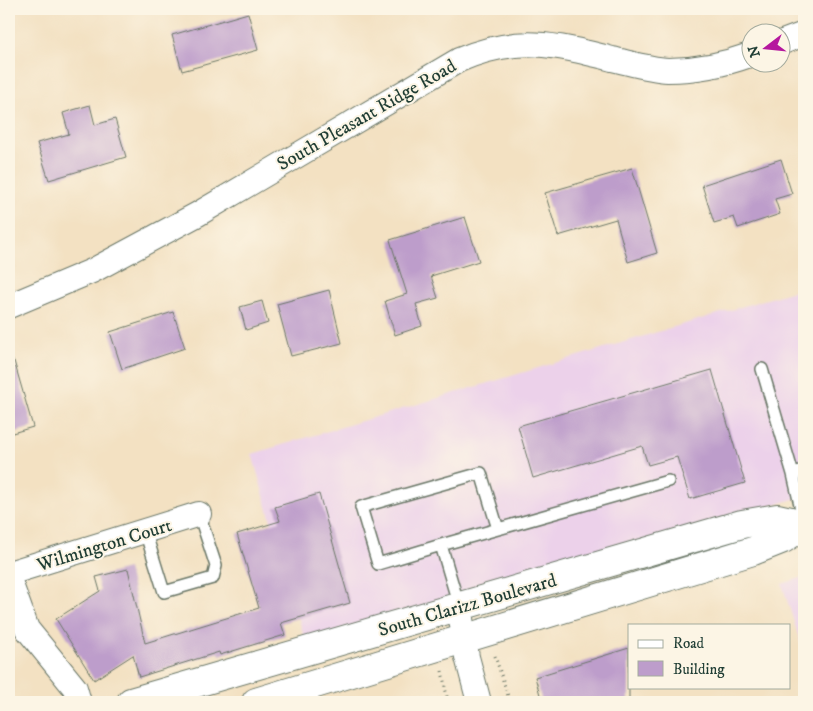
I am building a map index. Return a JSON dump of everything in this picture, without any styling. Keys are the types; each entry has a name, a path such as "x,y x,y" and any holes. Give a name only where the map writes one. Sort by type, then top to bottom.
{"street":[{"path":"790,39 804,34"},
{"name":"South Pleasant Ridge Road","path":"9,306 92,270 198,214 443,69 477,52 500,46 542,44 560,46 646,67 668,70 714,65 740,57"},
{"name":"Wilmington Court","path":"9,573 199,514"},
{"name":"South Clarizz Boulevard","path":"131,702 742,524 777,518 804,524"},
{"name":"South Clarizz Boulevard","path":"256,702 753,551 784,539 804,524"},
{"path":"9,579 27,629 75,688 79,702"},
{"path":"460,606 464,640 480,702"}],"lane":[{"path":"762,369 799,472 804,524"},
{"path":"498,529 481,473 361,507 378,564 668,481"},
{"path":"145,531 164,592 213,578 216,566 199,514"},
{"path":"441,546 460,606"}],"path":[{"path":"493,650 510,702"},
{"path":"441,666 448,702"}],"shaded area":[{"path":"804,288 804,496 306,644 252,454"},
{"path":"804,577 804,654 782,584"}],"building":[{"path":"248,13 258,50 182,71 172,35"},
{"path":"90,105 95,125 115,119 126,157 49,180 37,143 69,134 63,113"},
{"path":"781,159 792,194 775,199 780,214 738,228 734,217 714,223 702,185"},
{"path":"632,168 657,253 628,262 616,219 558,236 545,193"},
{"path":"465,217 479,261 431,276 438,298 416,304 422,326 395,335 385,301 407,294 390,240"},
{"path":"329,290 342,343 291,356 277,304"},
{"path":"262,301 268,323 246,330 240,307"},
{"path":"173,312 185,348 122,369 110,332"},
{"path":"14,361 33,427 9,434 9,362"},
{"path":"712,370 745,483 690,499 677,457 648,465 642,446 533,478 518,426"},
{"path":"319,494 350,603 281,623 285,635 220,655 219,652 139,677 133,655 94,680 56,619 100,591 96,577 128,569 145,643 259,608 237,534 280,521 275,507"},
{"path":"628,648 629,702 542,702 535,677"}]}
